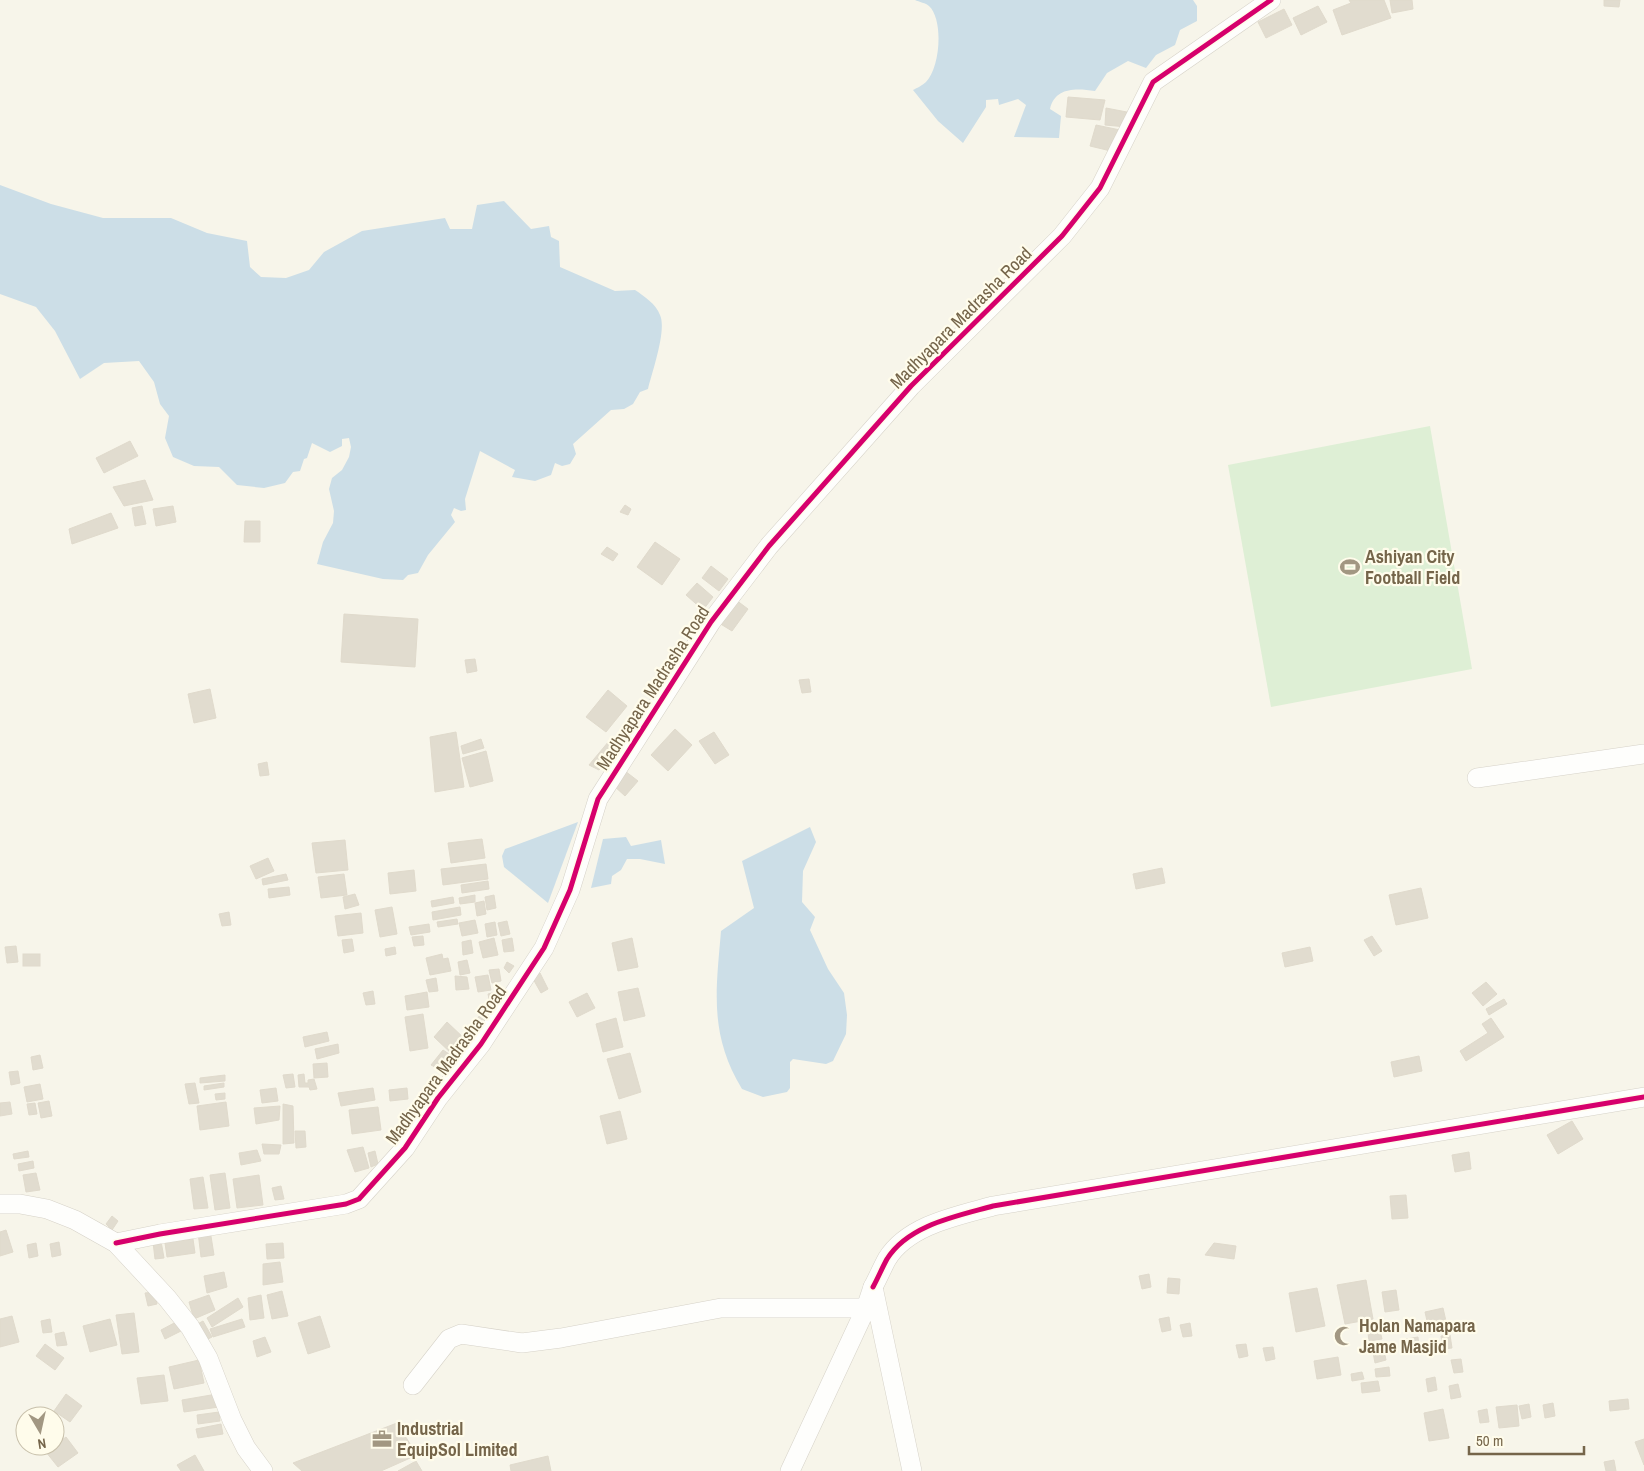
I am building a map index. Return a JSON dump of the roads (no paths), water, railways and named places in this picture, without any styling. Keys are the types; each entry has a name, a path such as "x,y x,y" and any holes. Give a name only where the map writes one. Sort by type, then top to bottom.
{"street":[{"name":"Madhyapara Madrasha Road","path":"116,1243 160,1234 346,1204 359,1199 405,1148 438,1098 481,1044 544,948 570,890 598,799 711,622 769,546 911,386 1062,236 1100,188 1153,82 1271,0"},
{"path":"1477,778 1644,754"},
{"path":"790,1471 866,1308 873,1287 888,1258 910,1236 919,1230 993,1206 1644,1097"},
{"path":"0,1204 20,1204 47,1209 75,1220 116,1243 190,1327 208,1358 232,1420 246,1448 263,1471"},
{"path":"873,1287 912,1471"},
{"path":"413,1385 449,1339 461,1334 522,1343 561,1338 721,1308 866,1308"}],"place":[{"name":"Ashiyan City Football Field","path":"1350,567"},
{"name":"Holan Namapara Jame Masjid","path":"1344,1336"},
{"name":"Industrial EquipSol Limited","path":"382,1439"}]}
